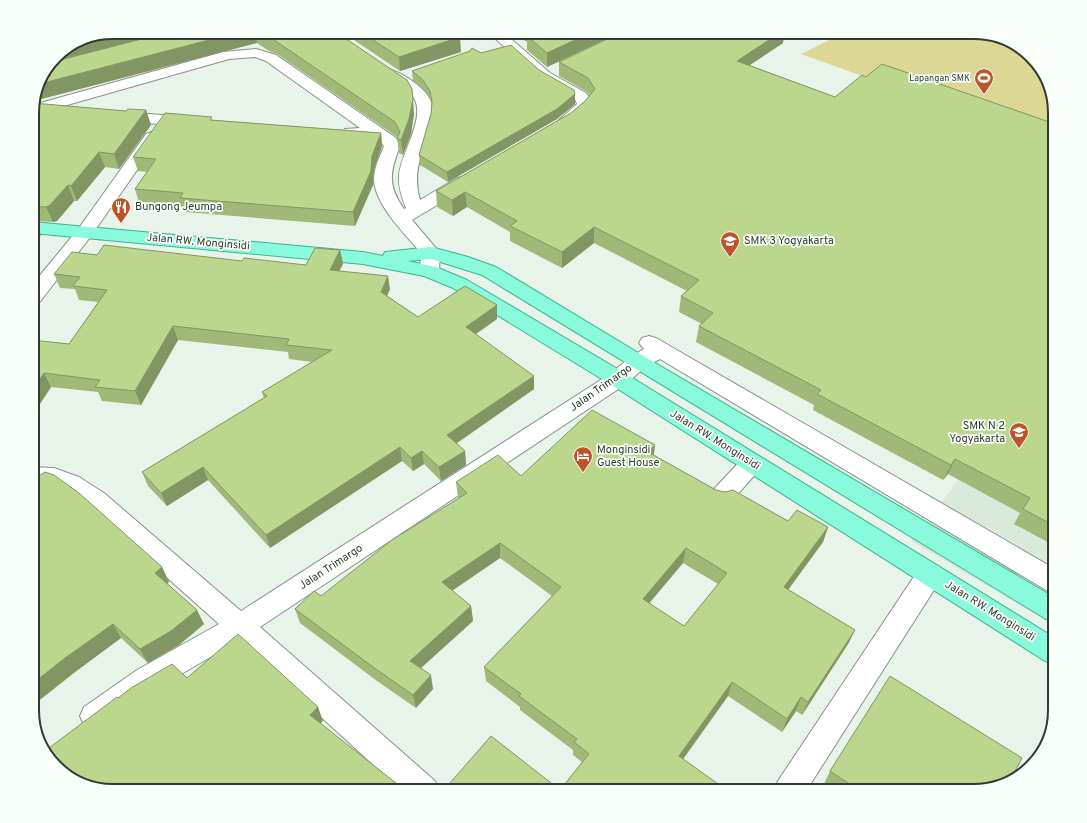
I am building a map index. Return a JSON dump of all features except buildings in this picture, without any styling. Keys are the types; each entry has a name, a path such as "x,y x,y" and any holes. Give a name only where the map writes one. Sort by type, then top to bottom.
{"main road":[{"name":"Jalan RW. Monginsidi","path":"39,228 363,258 430,262 461,261 489,271 649,352 975,563 1048,607"},
{"name":"Jalan RW. Monginsidi","path":"430,262 460,284 618,379 1048,648"},
{"path":"958,592 975,563"}],"street":[{"path":"505,39 581,96 585,104 578,112 552,130"},
{"path":"39,108 228,55 256,53 271,58 391,143 382,185 391,203 408,214"},
{"path":"371,61 416,91 424,102 424,116 408,172 408,214 430,262"},
{"path":"397,79 418,72"},
{"path":"39,111 79,114"},
{"path":"102,116 204,123"},
{"path":"39,289 85,232 164,120"},
{"path":"339,132 379,134"},
{"path":"408,214 474,176"},
{"path":"649,352 1048,578"},
{"name":"Jalan Trimargo","path":"77,728 122,695 240,626 618,379 649,352"},
{"path":"721,497 752,462"},
{"path":"39,476 54,477 71,483 96,500 240,626 416,784"},
{"path":"794,784 930,574"}],"shaded area":[{"name":"Lapangan SMK","path":"832,39 974,39 997,43 1019,54 1033,68 1038,76 1047,99 1048,142 801,54"},
{"name":"SMK N 2 Yogyakarta","path":"1048,365 1048,622 911,541"}],"place":[{"name":"Lapangan SMK","path":"984,95"},
{"name":"Bungong Jeumpa","path":"121,224"},
{"name":"SMK 3 Yogyakarta","path":"730,258"},
{"name":"SMK N 2 Yogyakarta","path":"1019,449"},
{"name":"Monginsidi Guest House","path":"583,473"}]}
